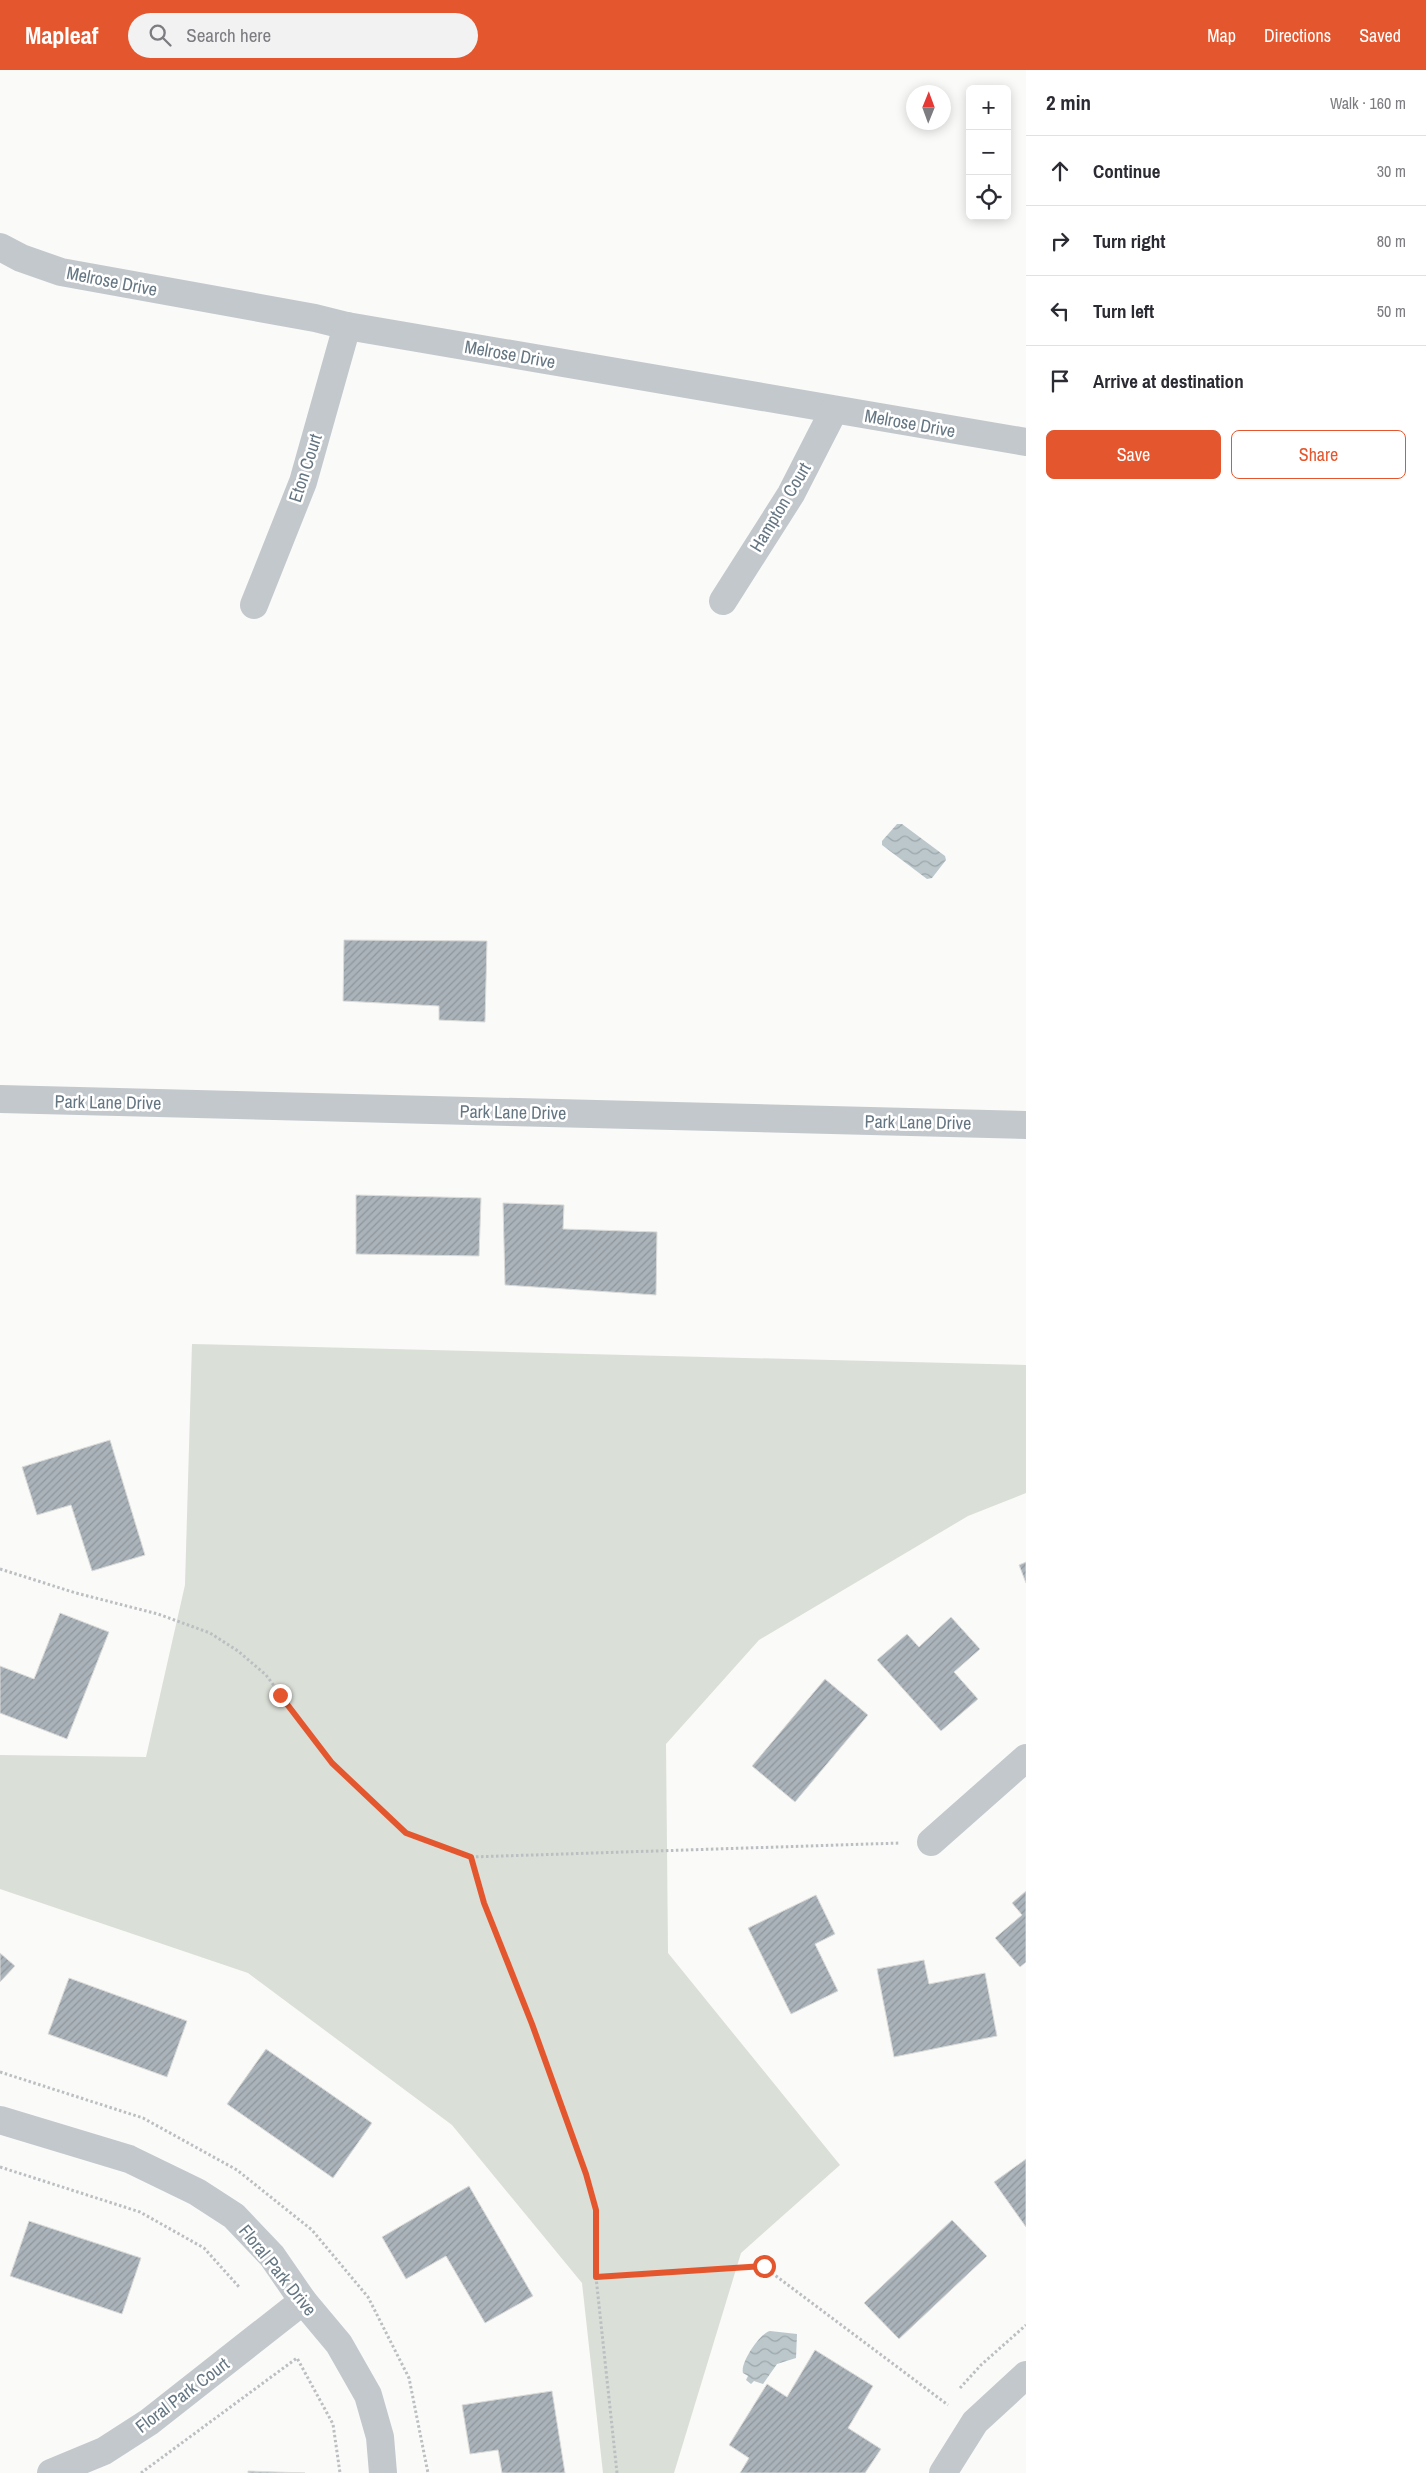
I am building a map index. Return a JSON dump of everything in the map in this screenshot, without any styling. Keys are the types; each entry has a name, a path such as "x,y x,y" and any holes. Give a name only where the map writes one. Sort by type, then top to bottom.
{"street":[{"name":"Melrose Drive","path":"0,247 21,258 61,272 305,316 347,326 1026,442"},
{"name":"Eton Court","path":"254,605 302,482 347,326"},
{"name":"Hampton Court","path":"723,601 791,494 834,410"},
{"name":"Park Lane Drive","path":"0,1099 1026,1125"},
{"path":"931,1842 1026,1758"},
{"name":"Floral Park Drive","path":"0,2120 129,2160 197,2192 234,2216 272,2256 303,2301 339,2344 368,2395 380,2438 383,2473"},
{"name":"Floral Park Court","path":"51,2473 104,2451 149,2422 303,2301"},
{"path":"943,2473 975,2422 1026,2375"}],"path":[{"path":"0,1569 57,1588 158,1614 210,1633 238,1651 266,1675 332,1763 406,1833 471,1857 931,1842"},
{"path":"471,1857 484,1903 532,2024 586,2174 596,2210 596,2277 618,2473"},
{"path":"0,2167 140,2212 204,2248 240,2288"},
{"path":"596,2277 764,2266 946,2404 975,2422"},
{"path":"141,2473 297,2358 333,2424 340,2473"}],"shaded area":[{"path":"192,1344 1026,1365 1026,1493 968,1516 759,1640 666,1744 668,1953 840,2165 741,2253 674,2473 603,2473 582,2283 452,2125 248,1973 0,1889 0,1755 146,1757 185,1585"}],"water":[{"path":"897,824 902,824 945,856 946,860 932,878 927,879 882,845 882,841"},
{"path":"770,2331 797,2334 796,2358 777,2364 763,2384 754,2381 751,2384 746,2380 748,2376 743,2373 743,2368 756,2343"}],"building":[{"path":"344,940 487,941 485,1022 439,1020 439,1006 343,1001"},
{"path":"356,1195 481,1198 479,1256 356,1254"},
{"path":"503,1203 564,1205 563,1229 657,1232 656,1295 505,1285"},
{"path":"110,1440 145,1555 92,1571 71,1505 37,1515 22,1467"},
{"path":"1026,1562 1026,1583 1019,1565"},
{"path":"60,1613 109,1632 67,1739 0,1713 0,1666 34,1679"},
{"path":"951,1617 980,1649 954,1672 978,1699 941,1731 877,1660 907,1634 919,1647"},
{"path":"825,1679 868,1715 795,1802 752,1766"},
{"path":"1026,1891 1026,1962 1020,1967 995,1938 1022,1915 1012,1903"},
{"path":"816,1895 835,1934 815,1944 838,1991 791,2014 748,1928"},
{"path":"0,1953 15,1966 0,1982"},
{"path":"924,1960 929,1984 985,1973 997,2036 894,2057 877,1969"},
{"path":"69,1978 187,2021 167,2077 48,2034"},
{"path":"266,2049 372,2123 333,2178 227,2104"},
{"path":"1026,2159 1026,2227 994,2182"},
{"path":"469,2186 533,2296 485,2323 446,2256 406,2279 382,2237"},
{"path":"952,2220 987,2256 899,2339 864,2303"},
{"path":"29,2221 141,2258 122,2314 10,2276"},
{"path":"815,2350 873,2386 848,2428 881,2449 865,2473 740,2473 749,2458 729,2445 767,2384 787,2397"},
{"path":"552,2391 565,2473 502,2473 498,2450 470,2454 462,2405"},
{"path":"248,2471 305,2473 248,2473"}],"route":[{"path":"280,1695 332,1763 406,1833 471,1857 484,1903 532,2024 586,2174 596,2210 596,2277 764,2266"}]}
